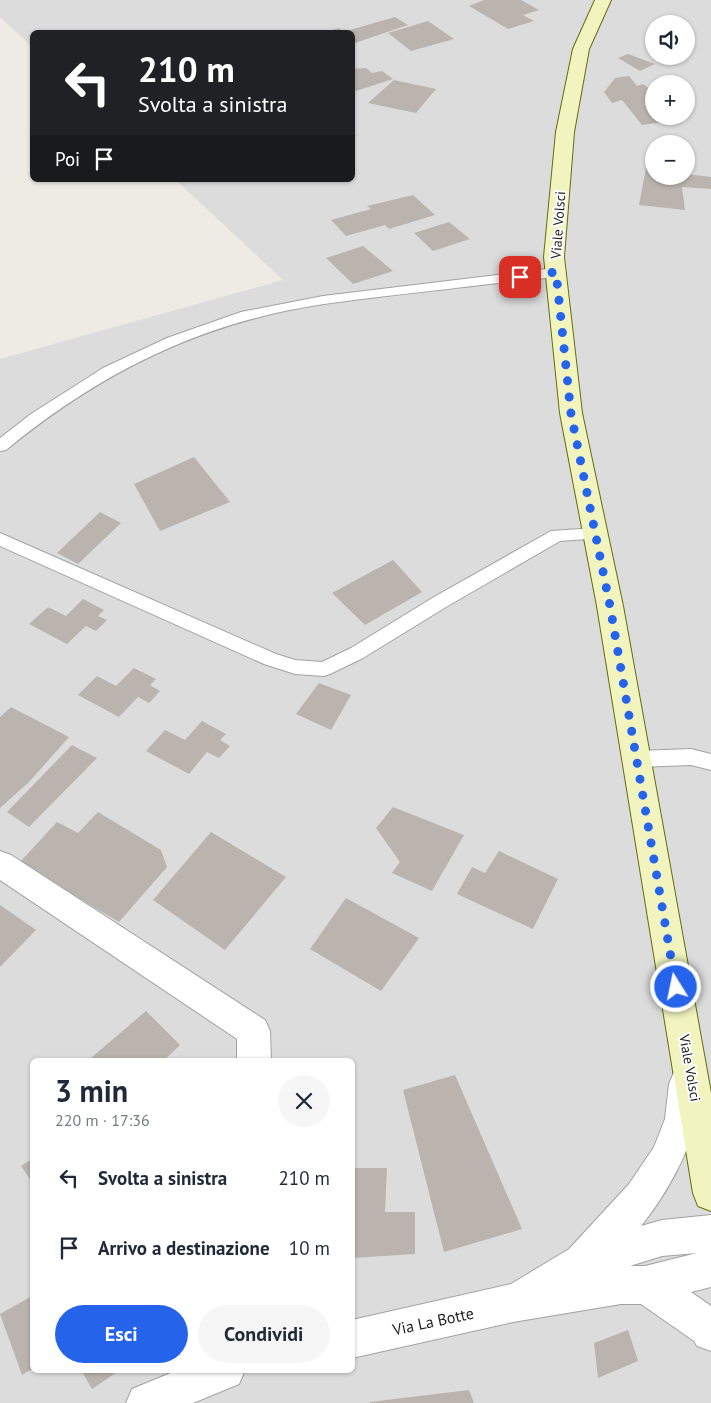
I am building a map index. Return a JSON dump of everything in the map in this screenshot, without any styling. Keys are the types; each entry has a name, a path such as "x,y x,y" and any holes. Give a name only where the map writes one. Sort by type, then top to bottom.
{"main road":[{"name":"Viale Volsci","path":"603,0 581,49 565,132 554,256 571,414 610,606 711,1193"}],"street":[{"path":"0,864 253,1031 254,1058"},
{"path":"688,1062 711,1103"},
{"path":"582,1262 618,1225 645,1192 666,1161 681,1120 688,1062"},
{"path":"513,1303 582,1262 662,1238 711,1233"},
{"name":"Via La Botte","path":"355,1338 513,1303 620,1285 645,1285 711,1268"},
{"path":"645,1285 676,1304 708,1327 711,1332"},
{"path":"146,1403 218,1373"}],"lane":[{"path":"0,446 36,416 108,370 172,341 246,316 323,300 556,272"},
{"path":"0,539 270,659 295,667 324,669 357,653 440,602 557,535 595,534"},
{"path":"637,760 690,757 711,762"}],"shaded area":[{"path":"0,0 711,0 711,1403 0,1403 0,359 283,280 178,182 355,182 355,30 30,30 30,45 0,17"}],"building":[{"path":"484,0 521,0 539,10 523,15 534,21 508,29 469,6"},
{"path":"395,17 408,25 355,43 355,30 350,30"},
{"path":"428,21 454,39 411,51 388,33"},
{"path":"628,54 645,60 645,65 653,65 640,71 618,58"},
{"path":"366,68 372,73 382,71 393,79 356,91 355,69"},
{"path":"629,76 637,86 643,84 645,85 645,125 642,125 622,100 612,103 604,92 615,78"},
{"path":"394,80 436,89 416,113 368,103"},
{"path":"645,173 645,185 695,185 695,175 711,177 711,189 682,187 685,210 639,205"},
{"path":"413,195 435,215 389,229 385,225 346,236 331,220 371,209 367,206"},
{"path":"449,222 470,239 433,251 414,233"},
{"path":"363,246 393,271 353,284 326,258"},
{"path":"194,457 230,502 160,531 134,484"},
{"path":"100,512 121,523 78,564 57,553"},
{"path":"393,560 422,592 365,625 332,593"},
{"path":"83,599 104,610 98,616 107,620 96,631 86,626 67,644 29,624 48,607 66,616"},
{"path":"134,668 156,679 150,685 160,691 149,703 138,697 119,717 78,695 97,676 116,686"},
{"path":"319,683 351,695 331,730 296,714"},
{"path":"11,707 69,737 29,782 0,808 0,717"},
{"path":"202,721 226,734 220,740 230,746 219,758 207,752 189,774 146,751 165,730 185,740"},
{"path":"72,745 97,758 29,827 7,812"},
{"path":"393,807 464,835 432,891 392,873 400,862 376,828"},
{"path":"98,812 161,850 167,867 119,922 19,863 57,822 78,833"},
{"path":"211,832 286,877 225,950 153,900"},
{"path":"499,851 558,879 533,929 457,894 472,867 485,873"},
{"path":"346,898 419,938 381,991 310,949"},
{"path":"0,905 36,930 0,967"},
{"path":"146,1011 180,1045 166,1058 92,1057"},
{"path":"455,1075 522,1229 444,1252 403,1090"},
{"path":"30,1160 30,1179 21,1166"},
{"path":"355,1168 387,1168 385,1212 415,1212 415,1254 355,1258"},
{"path":"30,1297 30,1370 22,1375 0,1314"},
{"path":"628,1330 638,1361 598,1378 594,1343"},
{"path":"83,1373 116,1373 92,1389"},
{"path":"469,1390 474,1403 370,1403 370,1402"}],"route":[{"path":"520,277 556,272 571,414 610,606 676,987"}]}
